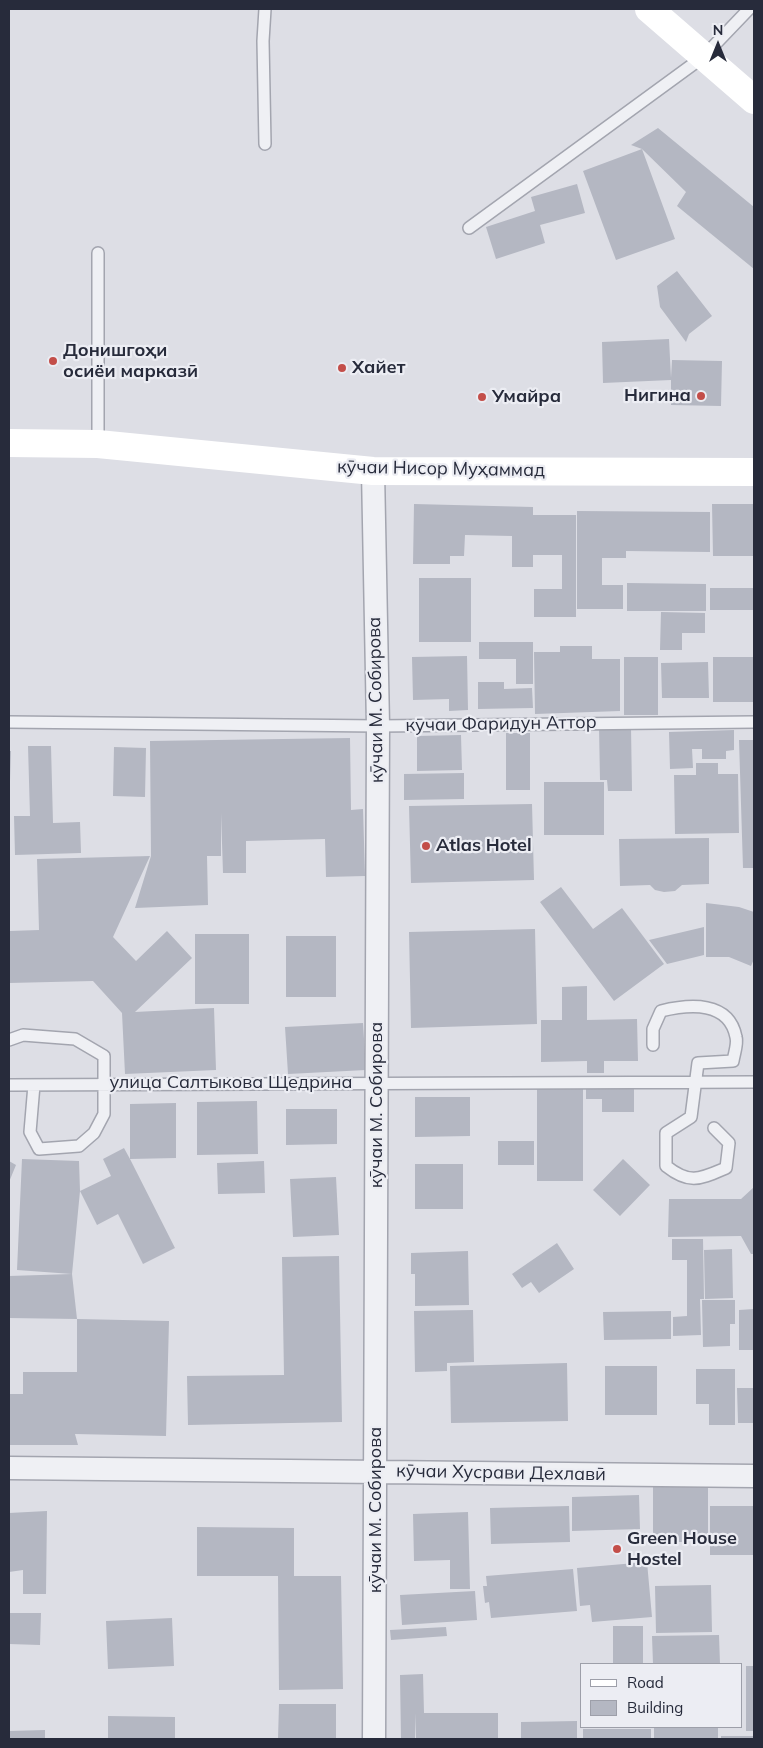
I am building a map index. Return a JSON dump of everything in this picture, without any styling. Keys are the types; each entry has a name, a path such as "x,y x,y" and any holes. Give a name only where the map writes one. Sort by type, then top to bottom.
{"street":[{"path":"649,9 754,100"},
{"name":"кӯчаи Нисор Муҳаммад","path":"9,443 98,444 373,471 754,472"},
{"name":"кӯчаи М. Собирова","path":"373,471 378,726 374,1739"},
{"name":"кӯчаи Хусрави Дехлавӣ","path":"9,1468 754,1476"}],"lane":[{"path":"265,9 263,41 265,144"},
{"path":"469,228 703,57 749,9"},
{"path":"98,253 98,444"},
{"name":"кӯчаи Фаридун Аттор","path":"9,722 378,726 754,722"},
{"path":"653,1045 653,1029 661,1011 683,1006 714,1008 730,1020 737,1039 733,1060 698,1063 691,1117 666,1133 666,1166 681,1178 700,1179 726,1168 729,1143 714,1128"},
{"path":"9,1040 23,1034 75,1039 104,1056 104,1114 94,1133 79,1146 39,1149 30,1132 34,1085"},
{"name":"улица Салтыкова Щедрина","path":"9,1085 378,1082 754,1082"}],"building":[{"path":"658,128 754,207 754,269 677,206 686,192 642,149 631,145"},
{"path":"642,149 675,239 616,260 583,171"},
{"path":"577,184 585,213 540,225 545,243 496,259 486,227 535,211 531,197"},
{"path":"677,271 712,316 689,334 686,342 660,307 657,286"},
{"path":"669,339 671,378 672,360 722,361 721,406 671,405 671,380 603,383 602,342"},
{"path":"414,504 533,507 533,515 576,515 576,617 534,617 534,589 562,589 562,555 533,555 533,567 512,567 512,536 465,535 464,556 450,556 450,564 413,564"},
{"path":"712,504 754,504 754,556 713,556"},
{"path":"577,511 710,512 710,552 626,551 626,558 602,558 602,585 623,585 623,609 577,609"},
{"path":"419,578 471,578 471,642 419,642"},
{"path":"627,583 706,584 706,611 627,611"},
{"path":"710,588 754,588 754,610 710,610"},
{"path":"661,612 705,613 705,633 682,633 682,650 660,650"},
{"path":"479,642 533,642 533,684 516,684 516,659 479,659"},
{"path":"560,646 592,646 592,659 620,659 620,711 535,714 534,652 560,652"},
{"path":"467,656 468,710 449,711 449,699 413,700 412,657"},
{"path":"624,657 658,657 658,715 624,715"},
{"path":"713,657 754,657 754,702 713,702"},
{"path":"708,662 709,698 662,698 661,663"},
{"path":"478,682 504,682 504,689 532,688 533,708 478,709"},
{"path":"599,727 631,727 632,791 608,791 607,780 600,780"},
{"path":"734,730 734,750 726,751 726,759 702,759 702,749 692,749 693,768 670,769 669,732"},
{"path":"506,733 530,733 530,790 506,790"},
{"path":"461,735 462,770 417,771 417,736"},
{"path":"350,738 351,810 363,809 365,876 326,877 325,839 246,841 246,873 223,873 221,813 221,856 207,856 208,905 135,908 151,856 150,741"},
{"path":"739,740 754,740 754,868 743,868"},
{"path":"28,746 51,746 53,823 80,822 81,853 15,855 14,816 30,816"},
{"path":"114,747 146,748 145,797 113,796"},
{"path":"9,751 11,751 10,781 9,781"},
{"path":"696,763 718,763 718,774 738,774 739,833 675,834 674,775 696,775"},
{"path":"464,773 464,799 404,800 404,774"},
{"path":"544,782 604,782 604,835 544,835"},
{"path":"532,804 534,880 411,883 409,806"},
{"path":"709,838 709,884 682,885 675,891 664,892 655,890 650,885 620,886 619,839"},
{"path":"150,856 113,937 136,961 167,931 192,958 135,1012 214,1008 216,1070 125,1074 122,1013 93,981 9,983 9,931 39,930 37,859"},
{"path":"561,887 593,929 622,908 664,964 614,1001 540,902"},
{"path":"706,903 739,907 754,912 754,959 751,966 729,957 706,957"},
{"path":"704,927 704,955 667,964 649,940"},
{"path":"535,929 537,1024 411,1028 409,932"},
{"path":"195,934 249,934 249,1004 195,1004"},
{"path":"286,936 336,936 336,997 286,997"},
{"path":"587,986 587,1020 637,1019 638,1061 604,1061 604,1073 587,1073 587,1061 541,1062 541,1020 562,1020 562,987"},
{"path":"363,1023 366,1070 288,1074 285,1027"},
{"path":"586,1088 634,1088 634,1112 602,1112 602,1099 586,1099"},
{"path":"537,1089 583,1089 583,1181 537,1181"},
{"path":"415,1097 470,1097 470,1136 415,1137"},
{"path":"257,1101 258,1154 197,1155 197,1102"},
{"path":"176,1103 176,1158 130,1159 130,1104"},
{"path":"286,1109 337,1109 337,1144 286,1145"},
{"path":"498,1141 534,1141 534,1165 498,1165"},
{"path":"124,1148 175,1248 143,1264 118,1214 97,1225 80,1191 111,1176 103,1159"},
{"path":"22,1159 79,1161 80,1191 72,1274 17,1270"},
{"path":"623,1159 650,1185 620,1216 593,1190"},
{"path":"9,1161 16,1165 9,1182"},
{"path":"264,1161 265,1193 218,1194 217,1163"},
{"path":"415,1164 463,1164 463,1209 415,1209"},
{"path":"336,1177 339,1235 293,1237 290,1179"},
{"path":"754,1187 754,1254 751,1254 741,1236 668,1237 669,1199 741,1199"},
{"path":"672,1239 703,1239 704,1299 700,1299 701,1335 673,1336 673,1317 687,1316 687,1260 672,1260"},
{"path":"557,1243 574,1269 539,1293 531,1282 522,1288 512,1274"},
{"path":"732,1249 733,1298 705,1299 704,1250"},
{"path":"468,1251 469,1305 415,1306 415,1274 411,1274 411,1253"},
{"path":"339,1256 342,1422 188,1425 187,1376 284,1375 282,1257"},
{"path":"72,1274 77,1319 9,1318 9,1276"},
{"path":"702,1300 735,1300 735,1324 730,1324 730,1346 703,1347"},
{"path":"754,1309 754,1350 739,1350 739,1310"},
{"path":"473,1310 474,1362 447,1363 447,1371 415,1372 414,1311"},
{"path":"671,1311 671,1339 604,1340 603,1312"},
{"path":"77,1319 169,1321 166,1436 75,1434 78,1445 9,1445 9,1394 23,1394 23,1372 77,1372"},
{"path":"567,1363 568,1421 451,1423 450,1366"},
{"path":"605,1366 657,1366 657,1415 605,1415"},
{"path":"696,1369 735,1369 735,1425 709,1425 709,1404 696,1404"},
{"path":"737,1388 754,1388 754,1423 738,1423"},
{"path":"653,1480 708,1480 708,1537 688,1537 688,1542 670,1542 670,1536 653,1536"},
{"path":"639,1495 640,1529 572,1531 572,1497"},
{"path":"569,1506 570,1542 491,1544 490,1508"},
{"path":"710,1506 754,1506 754,1555 710,1555"},
{"path":"47,1511 46,1594 23,1594 23,1570 9,1572 9,1513"},
{"path":"468,1512 470,1589 450,1589 450,1560 414,1561 413,1514"},
{"path":"197,1527 294,1528 294,1576 341,1576 343,1689 279,1690 278,1576 197,1576"},
{"path":"647,1562 652,1617 592,1622 590,1605 580,1606 577,1568"},
{"path":"573,1569 577,1611 491,1618 489,1602 485,1603 483,1586 487,1586 486,1576"},
{"path":"711,1585 712,1632 656,1633 655,1586"},
{"path":"475,1591 477,1620 402,1625 400,1595"},
{"path":"9,1613 41,1613 40,1645 9,1644"},
{"path":"172,1618 174,1666 108,1669 106,1621"},
{"path":"613,1626 643,1626 643,1663 613,1663"},
{"path":"446,1627 447,1636 391,1640 390,1630"},
{"path":"719,1635 720,1663 653,1663 652,1636"},
{"path":"746,1666 754,1666 754,1731 746,1731"},
{"path":"423,1674 424,1713 498,1713 498,1739 416,1739 416,1713 415,1739 401,1739 400,1675"},
{"path":"279,1704 336,1704 336,1739 278,1739"},
{"path":"108,1716 175,1717 175,1739 108,1739"},
{"path":"577,1721 577,1739 521,1739 521,1722"},
{"path":"654,1728 718,1728 718,1739 654,1739"},
{"path":"583,1729 651,1729 651,1739 583,1739"},
{"path":"45,1730 45,1739 9,1739 9,1731"},
{"path":"721,1736 754,1736 754,1739 721,1739"}],"place":[{"name":"Донишгоҳи осиёи марказӣ","path":"53,361"},
{"name":"Хайет","path":"342,368"},
{"name":"Нигина","path":"701,396"},
{"name":"Умайра","path":"482,397"},
{"name":"Atlas Hotel","path":"426,846"},
{"name":"Green House Hostel","path":"617,1549"}]}
